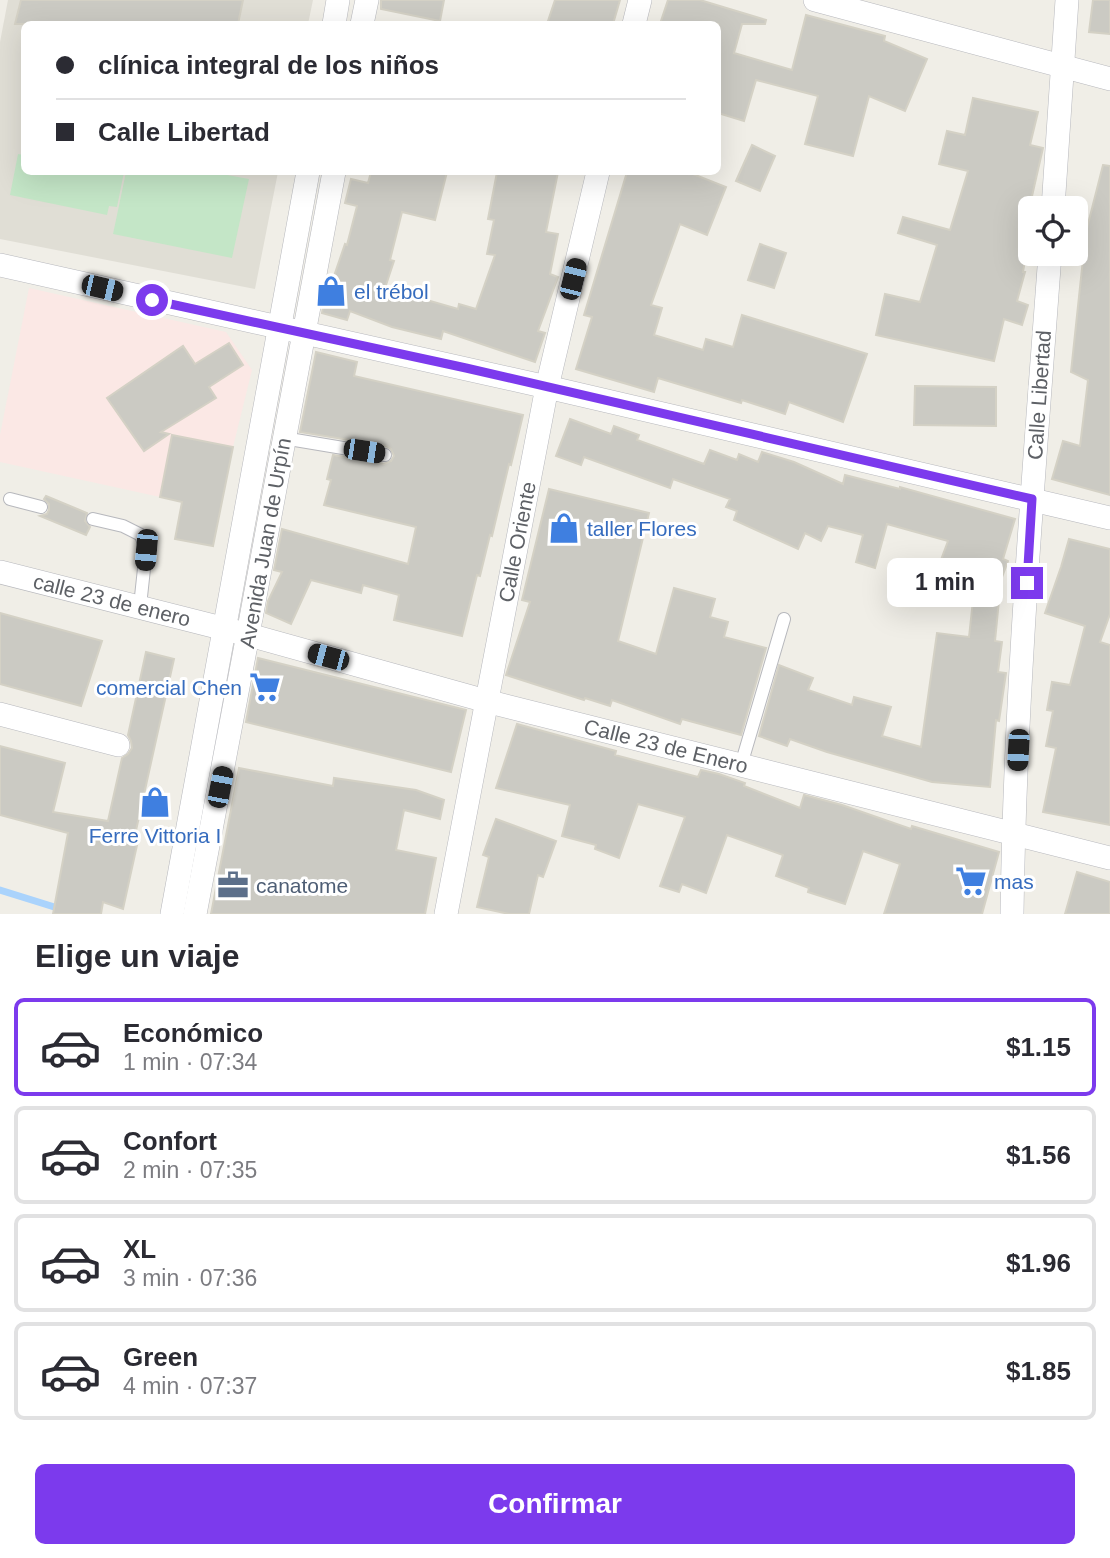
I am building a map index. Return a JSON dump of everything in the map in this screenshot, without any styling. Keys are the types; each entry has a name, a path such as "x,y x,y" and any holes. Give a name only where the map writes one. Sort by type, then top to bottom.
{"street":[{"path":"334,21 338,0"},
{"path":"363,21 367,0"},
{"path":"635,21 640,0"},
{"path":"815,0 1110,79"},
{"path":"1054,196 1067,0"},
{"name":"Avenida Juan de Urpín","path":"172,914 307,175"},
{"name":"Avenida Juan de Urpín","path":"195,914 333,175"},
{"name":"Calle Oriente","path":"446,914 547,387 597,175"},
{"path":"0,265 547,387 1110,518"},
{"name":"Calle Libertad","path":"1012,914 1013,834 1032,499 1049,266"},
{"name":"calle 23 de enero","path":"0,572 224,629"},
{"name":"Calle 23 de Enero","path":"224,629 486,701 1110,858"},
{"path":"0,714 118,745"}],"lane":[{"path":"283,438 385,455"},
{"path":"10,499 41,507"},
{"path":"93,519 123,526 141,535 146,550 140,606"},
{"path":"741,765 784,619"}],"shaded area":[{"path":"8,0 313,0 309,21 21,21 21,175 277,175 255,289 0,239 0,42"},
{"path":"29,288 226,332 252,370 233,447 187,438 180,472 166,469 160,497 0,462 0,435"}],"green space":[{"path":"18,154 21,154 21,175 123,175 117,207 109,206 107,215 10,195"},
{"path":"125,175 227,175 249,179 232,258 113,234"}],"building":[{"path":"21,0 243,0 239,21 21,21 21,24 15,24"},
{"path":"381,0 444,0 440,21 381,9"},
{"path":"555,0 620,0 614,21 548,21"},
{"path":"668,0 700,0 766,20 765,24 742,24 734,53 792,70 806,15 885,36 884,41 927,59 905,111 869,96 853,156 805,144 818,96 756,80 744,121 721,114 721,21 661,21"},
{"path":"1093,0 1110,0 1110,34 1089,32"},
{"path":"973,98 1038,112 1030,145 1043,148 1032,196 1018,196 1018,266 1024,266 1025,272 1017,301 1028,305 1022,325 1004,319 994,361 876,335 885,294 920,302 937,245 898,233 903,217 950,230 968,171 939,164 947,131 965,135"},
{"path":"752,145 775,156 760,191 736,181"},
{"path":"1103,165 1110,166 1110,495 1052,479 1063,441 1080,446 1088,380 1071,372 1082,266 1088,266 1088,224"},
{"path":"370,175 446,175 435,220 402,212 390,260 394,261 385,288 458,309 459,304 476,309 495,255 487,254 494,220 488,219 496,175 557,175 546,232 558,234 550,274 558,277 538,331 545,333 535,362 443,331 441,339 392,327 350,311 347,320 322,313 329,275 334,276 345,244 347,245 357,206 345,203 351,179 368,183"},
{"path":"626,175 696,175 726,187 707,235 680,224 651,305 662,308 654,335 703,350 706,339 733,347 742,315 867,354 843,422 789,402 785,414 658,378 654,392 576,369 592,317 584,315"},
{"path":"760,244 786,253 774,288 748,280"},
{"path":"229,343 243,365 209,387 216,398 161,432 169,434 144,451 107,398 183,346 195,364"},
{"path":"316,352 357,362 354,376 523,415 492,536 490,535 480,576 477,575 462,636 394,620 399,595 363,585 361,593 311,580 291,624 266,613 268,601 282,572 274,570 282,529 408,564 416,527 324,505 331,480 327,479 333,455 384,464 394,456 386,446 300,432"},
{"path":"915,386 996,387 996,426 914,425"},
{"path":"570,419 611,434 614,426 639,435 637,440 704,464 710,450 737,460 739,454 758,462 762,452 794,462 843,484 845,475 900,487 1015,519 1003,559 1008,561 1001,580 995,641 1002,642 998,672 1006,673 999,721 996,720 990,787 932,782 790,739 787,746 759,736 779,665 813,678 808,690 852,705 854,697 891,707 882,736 921,747 937,633 969,637 975,582 938,568 948,541 887,524 875,568 856,562 863,535 828,526 821,541 805,533 798,549 734,520 737,511 726,507 730,499 673,479 670,488 584,457 581,465 556,456"},
{"path":"172,435 233,447 213,546 175,539 182,502 160,497"},
{"path":"549,489 649,513 618,641 656,654 674,588 715,599 710,617 728,622 724,637 766,648 741,735 682,719 680,724 612,700 610,706 585,698 584,700 506,675 530,602 522,600"},
{"path":"46,496 87,513 85,521 90,527 86,535 40,516 47,514 49,510 49,504 44,499"},
{"path":"1069,539 1110,549 1110,614 1100,642 1110,645 1110,825 1043,812 1056,748 1046,746 1053,711 1047,710 1052,682 1070,685 1085,626 1045,613"},
{"path":"0,613 102,641 81,706 0,684"},
{"path":"146,652 174,659 135,835 139,836 123,909 103,902 101,914 53,914 68,833 0,815 0,746 65,763 53,812 108,821 122,758 132,748 128,735"},
{"path":"258,658 466,710 451,772 246,722"},
{"path":"517,724 616,751 615,755 698,777 701,770 719,774 800,808 804,795 911,829 912,826 999,852 982,914 884,914 900,864 863,851 845,904 808,892 809,888 776,876 783,855 727,835 706,893 682,884 679,892 660,886 685,817 638,804 619,858 595,849 596,845 562,836 570,805 496,788"},
{"path":"239,768 333,786 334,778 416,790 444,800 440,819 404,810 396,850 436,858 425,914 211,914"},
{"path":"496,819 556,841 543,877 538,875 529,914 509,914 477,907 489,857 483,855"},
{"path":"1077,872 1110,882 1110,914 1065,914"}],"waterway":[{"path":"0,890 77,914"}],"place":[{"name":"el trébol","path":"331,291"},
{"name":"taller Flores","path":"564,528"},
{"name":"comercial Chen","path":"265,687"},
{"name":"Ferre Vittoria I","path":"155,802"},
{"name":"mas","path":"971,881"},
{"name":"canatome","path":"233,885"}],"route":[{"path":"152,300 466,368 1032,499 1027,583"}]}
